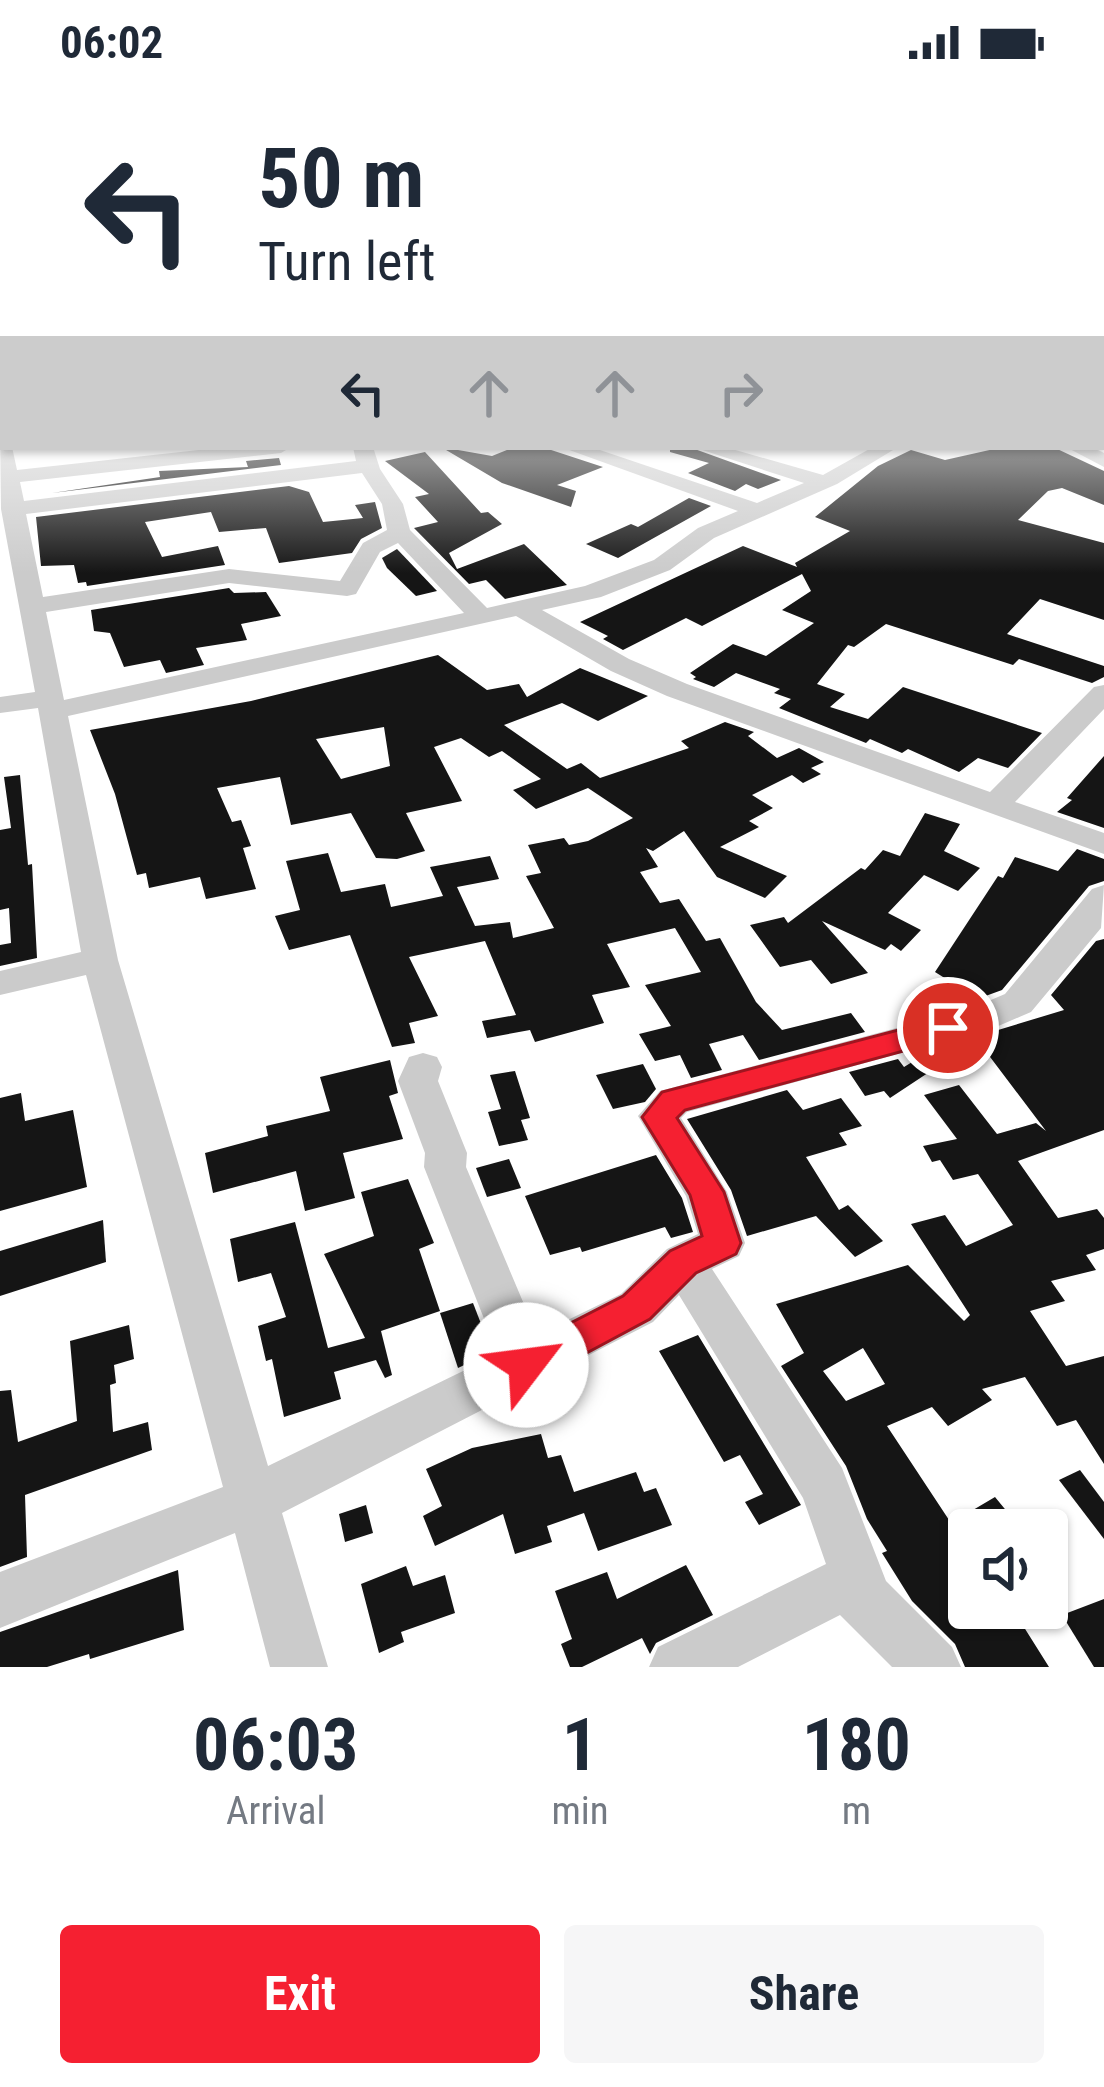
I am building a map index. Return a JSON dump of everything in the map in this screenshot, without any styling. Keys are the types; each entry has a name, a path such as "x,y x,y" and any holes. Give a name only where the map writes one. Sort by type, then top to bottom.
{"street":[{"path":"1,450 18,585 49,705 100,960 299,1667"},
{"path":"5,488 261,450"},
{"path":"580,450 755,510"},
{"path":"713,450 824,482"},
{"path":"0,705 49,705 592,592 662,565 706,533 824,482 883,450"},
{"path":"5,488 364,456 389,491 399,533 418,547 482,617"},
{"path":"18,585 229,575 347,589 370,548 399,533"},
{"path":"520,608 620,665 677,690 1104,844"},
{"path":"997,803 1098,707"},
{"path":"0,1600 250,1502 637,1308 683,1262 723,1243 706,1192 658,1117 674,1101 982,1018 1018,1003 1090,920 1104,896"},
{"path":"0,983 100,960"},
{"path":"423,1067 418,1081 446,1153 445,1167 526,1365"},
{"path":"683,1262 824,1486 866,1600"},
{"path":"678,1667 843,1584 866,1600 932,1667"}],"building":[{"path":"446,450 492,456 507,450 551,450 603,467 557,485 576,491 571,507 502,483"},
{"path":"697,450 781,480 758,489 746,484 735,491 688,473 709,463 670,452"},
{"path":"911,450 945,460 990,450 1059,450 1104,471 1104,505 1062,488 1048,491 1018,520 1104,543 1104,620 1040,599 1007,634 1104,666 1104,677 1092,683 1019,659 1013,665 886,624 854,647 848,645 817,684 845,694 830,707 868,719 903,687 1042,733 1008,768 978,758 959,772 908,749 902,753 870,739 866,743 779,708 791,699 774,693 780,689 736,673 714,687 693,679 690,673 733,644 766,656 814,623 782,610 811,591 802,574 702,626 686,618 623,650 580,622 743,546 797,567 795,563 850,531 815,517 878,466"},
{"path":"425,452 481,513 488,512 502,524 449,553 457,569 524,544 567,585 505,599 486,580 469,584 414,528 438,522 415,497 429,494 385,461"},
{"path":"279,458 281,465 52,493 160,477 159,471 248,467 246,461"},
{"path":"289,486 309,492 323,522 363,518 355,505 375,502 382,528 361,539 352,553 279,563 266,528 219,532 211,512 145,522 162,557 218,546 225,565 87,586 78,583 74,565 41,566 36,517"},
{"path":"689,498 711,506 618,558 586,544 631,524 638,527"},
{"path":"397,549 437,591 416,596 387,568 382,558"},
{"path":"229,588 234,593 266,592 281,616 241,624 247,640 196,648 204,665 166,673 160,660 124,667 110,633 94,631 91,610"},
{"path":"438,655 487,690 519,684 527,697 580,668 648,696 598,721 562,703 504,725 567,769 581,763 600,778 689,748 681,741 725,722 754,732 748,736 777,758 799,748 824,762 811,768 821,774 803,783 792,775 752,795 773,808 749,821 759,827 720,847 787,876 765,898 717,877 684,831 653,851 646,848 658,867 640,872 660,903 679,899 706,941 720,938 756,1002 782,1030 851,1013 865,1032 759,1060 743,1035 709,1044 722,1070 691,1078 680,1055 655,1061 639,1034 671,1026 645,985 701,972 675,928 607,944 630,987 592,995 604,1023 535,1042 530,1030 487,1038 482,1021 516,1015 485,941 409,957 438,1016 409,1023 415,1043 392,1047 350,935 289,950 275,916 300,910 286,861 328,853 341,892 385,884 391,907 443,896 430,867 490,856 499,879 457,887 475,926 510,922 513,938 554,928 526,876 541,873 528,845 564,838 569,845 588,841 633,818 588,788 536,809 513,790 541,779 502,751 489,757 461,738 434,747 462,801 406,813 425,851 397,859 376,858 351,813 291,825 280,777 217,788 232,822 241,820 251,846 243,848 256,889 206,899 200,877 149,888 146,873 137,875 115,794 90,730 251,701","holes":["384,727 390,766 341,779 316,739"]},
{"path":"1104,756 1104,828 1057,812 1072,800 1067,798"},
{"path":"20,775 28,865 32,864 37,958 0,966 0,945 11,943 9,908 0,910 0,830 11,828 4,777"},
{"path":"925,813 960,824 944,851 980,868 958,891 924,875 888,913 921,930 901,951 891,944 885,950 822,921 868,973 831,984 811,960 780,967 750,925 784,917 788,923 861,868 865,870 883,850 900,856"},
{"path":"1077,849 1104,859 1104,881 1089,886 1002,990 950,1009 936,992 959,987 935,972 998,876 1003,878 1015,857 1058,871"},
{"path":"1104,939 1104,1130 1018,1161 1058,1218 1097,1209 1104,1218 1104,1249 1086,1255 1096,1270 1051,1281 1065,1301 1030,1311 1066,1366 1104,1356 1104,1464 1076,1420 1057,1426 1025,1377 982,1389 992,1400 948,1426 932,1407 887,1426 948,1518 948,1629 1025,1629 1049,1667 965,1667 955,1644 912,1601 882,1553 887,1551 867,1519 846,1466 781,1366 804,1353 776,1304 908,1265 964,1321 970,1315 911,1224 945,1215 966,1246 1013,1225 978,1174 953,1180 940,1160 932,1162 923,1146 957,1139 924,1095 959,1085 997,1134 1036,1123 1046,1131 975,1037 1064,1010 1051,995 1096,941","holes":["863,1348 885,1384 846,1401 823,1371"]},
{"path":"935,1048 949,1059 890,1098 884,1091 865,1096 849,1072 898,1059 904,1067"},
{"path":"390,1060 398,1093 389,1096 403,1139 343,1153 355,1198 305,1211 296,1171 213,1193 205,1153 268,1136 266,1126 330,1111 320,1077"},
{"path":"643,1064 656,1089 645,1102 613,1109 596,1075"},
{"path":"515,1071 530,1118 521,1120 528,1140 499,1146 488,1112 501,1109 490,1075"},
{"path":"787,1090 803,1110 841,1098 862,1126 839,1133 847,1145 806,1157 839,1210 848,1205 883,1241 855,1257 816,1216 747,1236 731,1190 687,1119"},
{"path":"21,1093 25,1121 73,1110 87,1187 0,1211 0,1098"},
{"path":"656,1155 682,1198 693,1232 671,1238 665,1227 582,1252 580,1247 550,1255 525,1196"},
{"path":"509,1159 521,1188 487,1197 476,1168"},
{"path":"408,1179 434,1243 419,1249 440,1311 381,1331 392,1375 385,1378 376,1360 334,1372 341,1399 284,1417 272,1359 266,1361 258,1326 286,1317 271,1273 238,1282 230,1239 295,1222 328,1348 365,1338 324,1254 374,1236 361,1192"},
{"path":"103,1220 106,1262 0,1296 0,1251"},
{"path":"473,1303 492,1352 458,1368 440,1313"},
{"path":"129,1325 134,1359 114,1365 116,1383 110,1385 113,1432 148,1422 152,1450 25,1495 27,1557 0,1567 0,1391 11,1390 18,1442 77,1421 70,1341"},
{"path":"698,1335 801,1505 759,1525 745,1502 763,1494 740,1455 724,1462 659,1351"},
{"path":"541,1434 548,1458 561,1455 574,1492 636,1472 644,1492 656,1488 672,1525 598,1551 584,1513 547,1526 552,1542 515,1554 503,1514 435,1546 423,1516 442,1506 426,1469 472,1448"},
{"path":"1080,1470 1104,1502 1104,1539 1059,1480"},
{"path":"995,1497 1005,1509 975,1509"},
{"path":"366,1505 373,1533 345,1542 339,1514"},
{"path":"686,1565 713,1615 656,1643 650,1654 642,1638 582,1667 570,1667 561,1644 572,1639 555,1591 607,1572 617,1599"},
{"path":"406,1566 413,1586 445,1575 455,1613 401,1632 404,1642 379,1653 361,1584"},
{"path":"178,1570 184,1630 90,1659 89,1654 47,1667 0,1667 0,1632"},
{"path":"1104,1599 1104,1667 1094,1667 1068,1625 1068,1613"}],"route":[{"path":"526,1365 637,1308 683,1262 723,1243 706,1192 658,1117 674,1101 948,1028"}]}
